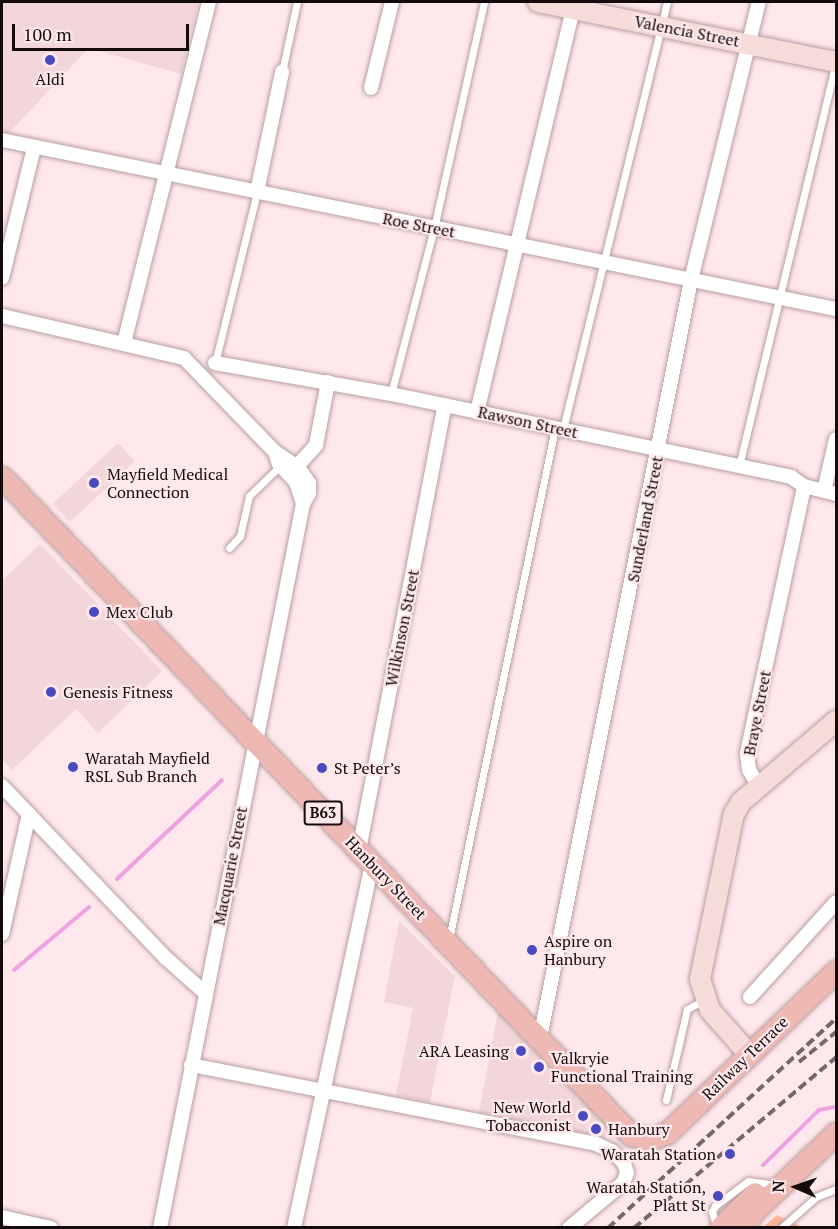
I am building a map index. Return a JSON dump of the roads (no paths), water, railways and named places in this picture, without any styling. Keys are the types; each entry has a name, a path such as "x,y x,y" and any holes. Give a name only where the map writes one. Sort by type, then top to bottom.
{"main road":[{"name":"Hanbury Street","path":"2,477 627,1131 651,1139"},
{"name":"Railway Terrace","path":"651,1139 671,1130 748,1053 837,971"},
{"path":"719,1227 749,1212 837,1133"},
{"path":"736,1227 770,1184 805,1160"}],"street":[{"path":"2,316 124,343 209,2"},
{"path":"371,88 392,2"},
{"name":"Valencia Street","path":"538,2 574,5 662,26 837,62"},
{"name":"Sunderland Street","path":"540,1038 692,280 759,2"},
{"path":"477,412 574,5"},
{"path":"257,192 282,72"},
{"name":"Roe Street","path":"2,140 516,246 837,309"},
{"path":"2,278 34,148"},
{"name":"Macquarie Street","path":"124,343 174,353 200,374 289,469 309,483 255,742 160,1227"},
{"name":"Rawson Street","path":"215,363 391,394 659,449 791,477 804,486 830,492"},
{"path":"289,469 316,445 328,382"},
{"name":"Wilkinson Street","path":"294,1227 365,857 445,405"},
{"path":"830,492 837,439"},
{"name":"Braye Street","path":"759,787 749,770 747,753 804,486"},
{"path":"748,1053 705,1000 700,979 701,959 734,814 759,787 837,721"},
{"path":"2,786 167,959 206,994"},
{"path":"2,802 25,810"},
{"path":"2,934 25,810"},
{"path":"750,997 837,902"},
{"path":"191,1065 596,1144 612,1151 624,1163 627,1173 623,1183 569,1227"},
{"path":"2,1217 51,1227"}],"lane":[{"path":"282,72 297,2"},
{"path":"391,394 434,228 484,2"},
{"path":"448,942 559,429 603,263 667,2"},
{"path":"739,466 777,298 837,62"},
{"path":"215,363 257,192"},
{"path":"230,548 240,536 249,496 289,469"},
{"path":"666,1100 687,1009 705,1000"},
{"path":"719,1227 712,1212 715,1206 748,1181 770,1184"},
{"path":"781,1227 816,1197 837,1189"}],"waterway":[{"path":"117,879 222,780"},
{"path":"14,970 89,907"},
{"path":"763,1165 819,1110 834,1107"}],"railway":[{"path":"608,1228 836,1018"},
{"path":"799,1062 836,1032"},
{"path":"634,1228 836,1057"}],"place":[{"name":"Aldi","path":"50,60"},
{"name":"Mayfield Medical Connection","path":"94,483"},
{"name":"Mex Club","path":"94,612"},
{"name":"Genesis Fitness","path":"51,692"},
{"name":"Waratah Mayfield RSL Sub Branch","path":"73,767"},
{"name":"St Peter’s","path":"322,768"},
{"name":"Aspire on Hanbury","path":"532,950"},
{"name":"ARA Leasing","path":"521,1051"},
{"name":"Valkryie Functional Training","path":"539,1067"},
{"name":"New World Tobacconist","path":"583,1116"},
{"name":"Hanbury","path":"596,1129"},
{"name":"Waratah Station","path":"730,1154"},
{"name":"Waratah Station, Platt St","path":"718,1196"}]}
